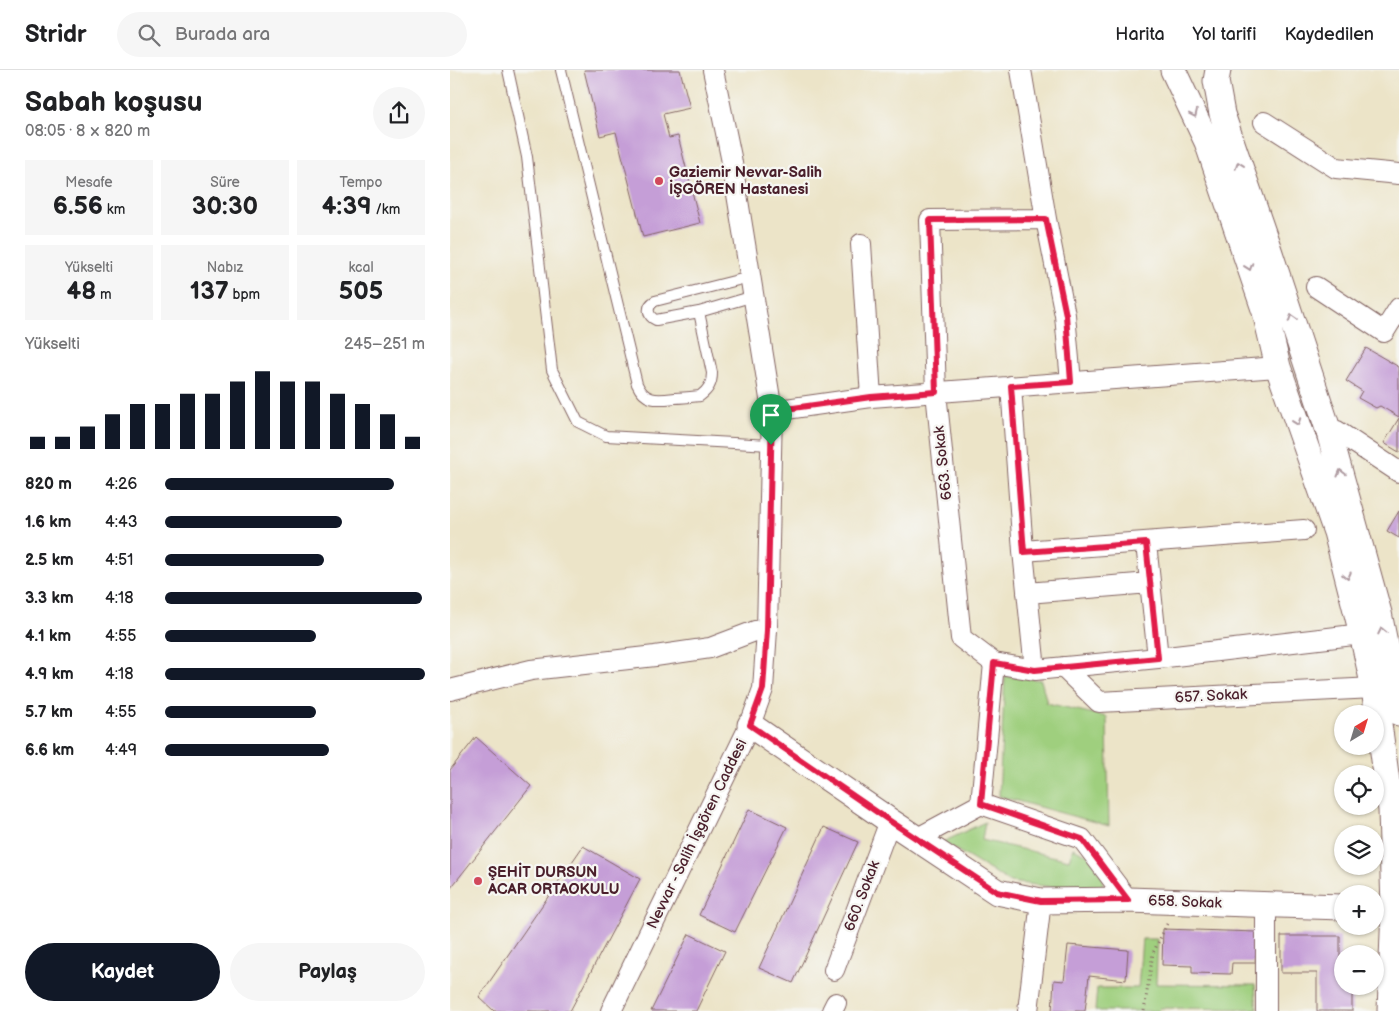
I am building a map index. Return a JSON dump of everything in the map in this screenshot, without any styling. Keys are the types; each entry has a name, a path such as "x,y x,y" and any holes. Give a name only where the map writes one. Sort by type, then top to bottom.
{"street":[{"name":"Nevvar - Salih İşgören Caddesi","path":"611,1011 750,725 763,689 767,630 772,411 731,157 713,70"},
{"path":"1021,70 1046,219 1066,315 1071,382"},
{"path":"1173,70 1207,142 1265,312 1278,367 1336,532 1362,634 1374,688 1391,810 1384,908 1390,1011"},
{"path":"1218,70 1216,81 1222,114 1328,429 1378,612 1399,709"},
{"path":"1264,122 1336,168 1399,174"},
{"name":"663. Sokak","path":"994,663 961,638 936,392 930,220 1046,219"},
{"path":"861,244 871,397"},
{"path":"1316,286 1384,332 1399,308"},
{"path":"772,411 871,397 1278,367"},
{"path":"1011,386 1035,670"},
{"path":"1328,429 1337,431 1399,472"},
{"path":"1024,552 1304,530"},
{"path":"1146,543 1158,658"},
{"path":"1027,593 1150,583"},
{"path":"450,690 531,670 710,648 755,631 767,630"},
{"path":"981,804 994,663 1035,670 1158,658 1362,634"},
{"name":"657. Sokak","path":"1063,667 1100,702 1374,688"},
{"name":"658. Sokak","path":"750,725 997,892 1041,901 1128,900 1334,907"},
{"path":"916,838 981,804 1082,839 1128,900"},
{"name":"660. Sokak","path":"834,970 890,821"},
{"path":"1028,1011 1041,901"},
{"path":"1266,904 1266,1011"}],"lane":[{"path":"508,70 527,157 552,370 578,422 606,436 771,445"},
{"path":"561,70 636,384 644,396 658,400 700,396 709,388 712,374 699,312"},
{"path":"752,287 699,312 656,320 652,318 648,310 655,301 752,287"}],"path":[{"path":"1144,1011 1153,953 1178,901"}],"green space":[{"path":"1005,676 1041,680 1047,703 1107,717 1109,826 999,796"},
{"path":"985,822 982,840 1069,860 1073,848 1088,855 1102,876 1104,893 1010,882 943,842"},
{"path":"1142,939 1158,939 1156,984 1255,985 1257,1009 1160,1008 1159,1011 1095,1011 1097,988 1138,988"}],"building":[{"name":"Gaziemir Nevvar-Salih İŞGÖREN Hastanesi","path":"584,70 680,70 690,108 663,114 669,138 678,136 700,223 643,237 616,132 600,136"},
{"path":"1366,348 1399,367 1399,417 1380,406 1376,408 1358,398 1362,391 1346,381"},
{"path":"1399,418 1399,452 1384,443"},
{"path":"1399,511 1399,538 1387,531"},
{"name":"ŞEHİT DURSUN ACAR ORTAOKULU","path":"476,737 531,786 450,889 450,770"},
{"path":"749,809 787,827 735,932 699,915"},
{"path":"824,827 858,842 793,983 759,968"},
{"path":"583,846 640,879 570,1011 494,1011 479,997"},
{"path":"1163,929 1257,932 1255,963 1232,963 1231,974 1192,973 1192,966 1162,965"},
{"path":"689,934 725,951 696,1011 651,1011"},
{"path":"1281,936 1340,936 1340,945 1334,945 1334,995 1352,995 1352,1011 1317,1011 1317,973 1281,973"},
{"path":"1068,945 1128,950 1126,980 1089,976 1085,1011 1052,1011 1054,980 1064,981"}],"place":[{"name":"Gaziemir Nevvar-Salih İŞGÖREN Hastanesi","path":"659,181"},
{"name":"ŞEHİT DURSUN ACAR ORTAOKULU","path":"478,881"}],"route":[{"path":"1046,219 1066,315 1071,382 1011,386 1024,552 1146,543 1158,658 1035,670 994,663 981,804 1082,839 1128,900 1041,901 997,892 750,725 763,689 767,630 771,445 772,411 871,397 936,392 930,220 1046,219"}]}
